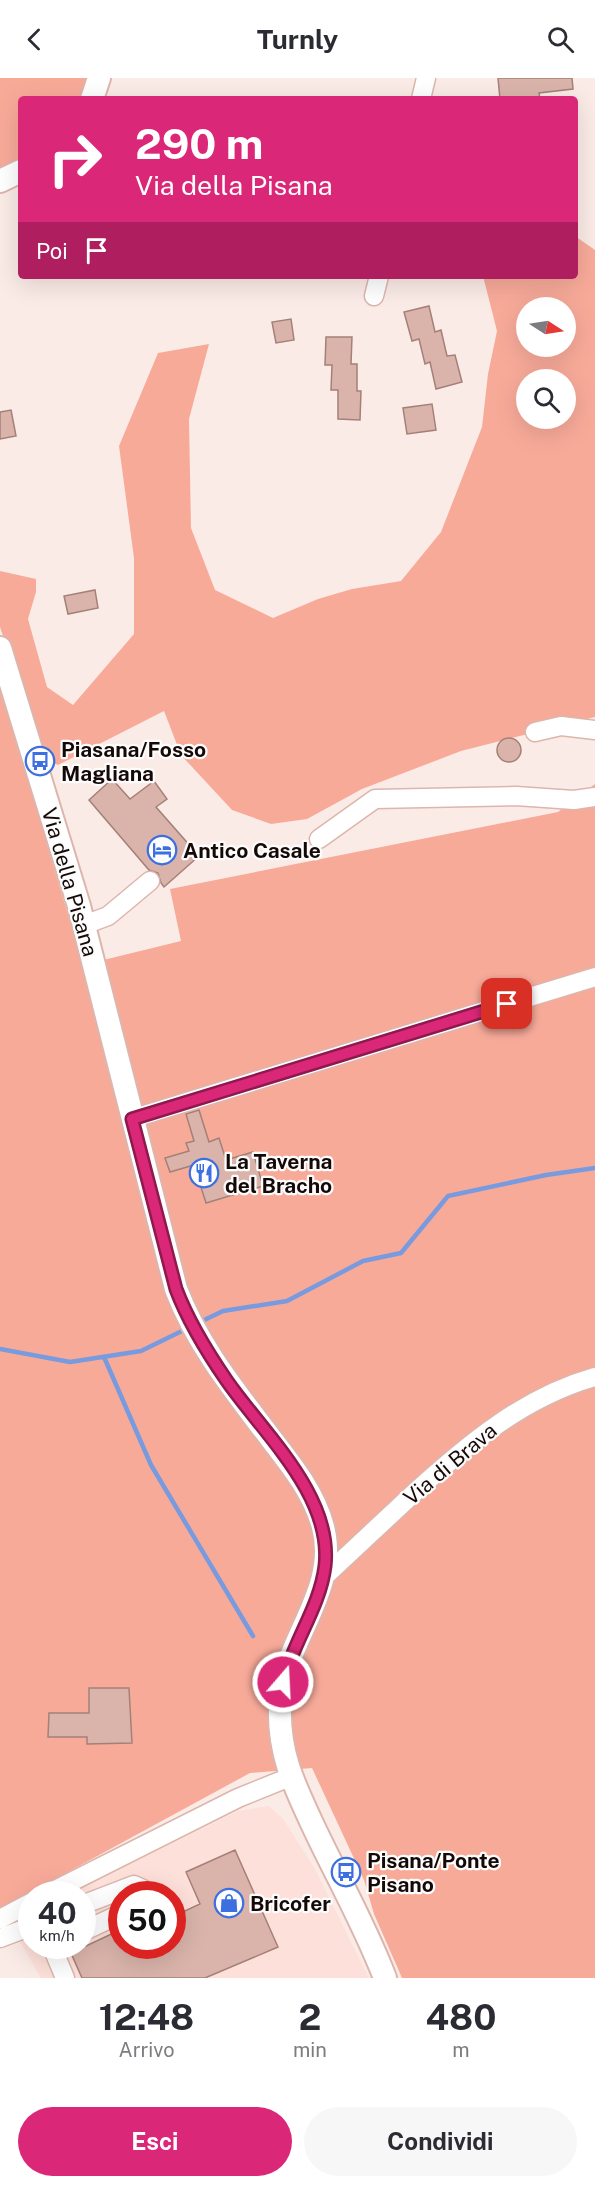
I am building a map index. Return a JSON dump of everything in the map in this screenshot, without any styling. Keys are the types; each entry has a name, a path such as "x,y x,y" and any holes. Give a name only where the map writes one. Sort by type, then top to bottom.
{"main road":[{"path":"93,96 99,78"},
{"path":"0,181 18,172"},
{"name":"Via della Pisana","path":"0,648 84,925 176,1289 204,1345 226,1380 292,1468 314,1503 322,1522 326,1538 323,1578 292,1655 281,1690 281,1734 290,1777 357,1913 385,1978"}],"street":[{"path":"422,96 426,78"},
{"path":"374,296 378,279"},
{"path":"535,732 561,726 595,730"},
{"path":"319,839 375,799 516,796 574,800 595,797"},
{"path":"84,925 108,916 150,881"},
{"path":"132,1119 595,978"},
{"name":"Via di Brava","path":"323,1578 460,1451 513,1413 578,1382 595,1377"},
{"path":"73,1881 238,1798 290,1777"},
{"path":"0,1918 18,1909"},
{"path":"0,1938 18,1931"},
{"path":"57,1959 65,1978"}],"shaded area":[{"path":"0,78 89,78 82,96 18,96 18,163 0,173"},
{"path":"578,238 595,250 595,717 461,751 362,789 307,819 271,824 232,810 181,755 164,711 58,765 44,759 0,627 0,571 36,579 36,592 28,619 47,687 73,705 134,634 134,558 119,446 158,353 209,344 189,419 191,528 215,590 273,618 318,599 352,589 401,581 441,532 482,427 488,374 497,331 484,279 578,279"},
{"path":"0,687 83,965 181,941 170,889 558,812 595,784 595,1978 402,1978 374,1914 364,1880 312,1768 250,1773 51,1881 18,1881 18,1899 0,1909"},
{"path":"269,1806 284,1820 315,1869 369,1978 41,1978 30,1959 96,1959 95,1881 238,1811"},
{"path":"18,1920 18,1938 10,1924"}],"building":[{"path":"498,78 572,78 573,89 539,93 540,96 500,96"},
{"path":"429,306 435,332 441,330 447,356 455,355 462,382 436,389 430,362 425,364 419,339 412,341 404,312"},
{"path":"291,319 294,340 276,343 272,322"},
{"path":"326,337 352,337 351,364 357,364 357,391 361,391 360,420 338,419 338,390 331,390 332,365 325,365"},
{"path":"432,404 436,430 407,434 403,408"},
{"path":"11,410 16,436 0,439 0,412"},
{"path":"95,590 98,608 68,614 64,596"},
{"path":"509,738 518,741 521,750 518,759 509,762 500,759 497,750 500,741"},
{"path":"112,779 130,799 154,781 167,799 156,807 199,856 164,887 158,873 149,870 89,800"},
{"path":"199,1110 209,1142 219,1138 226,1160 253,1152 263,1186 206,1203 194,1165 170,1172 165,1158 189,1151 186,1143 194,1141 186,1114"},
{"path":"89,1688 129,1688 132,1743 87,1744 87,1737 48,1737 49,1713 89,1713"},
{"path":"235,1850 278,1947 205,1978 82,1978 74,1959 96,1959 96,1941 108,1936 108,1959 186,1959 186,1910 200,1904 186,1872"}],"waterway":[{"path":"198,1323 223,1311 287,1301 363,1261 401,1253 448,1196 546,1175 595,1168"},
{"path":"0,1349 70,1362 141,1351 188,1328"},
{"path":"104,1357 151,1465 253,1636"}],"place":[{"name":"Piasana/Fosso Magliana","path":"40,761"},
{"name":"Antico Casale","path":"162,850"},
{"name":"La Taverna del Bracho","path":"204,1173"},
{"name":"Pisana/Ponte Pisano","path":"346,1872"},
{"name":"Bricofer","path":"229,1903"}],"route":[{"path":"283,1682 323,1578 326,1561 324,1529 314,1503 300,1479 226,1380 186,1313 176,1289 132,1119 507,1004"}]}
